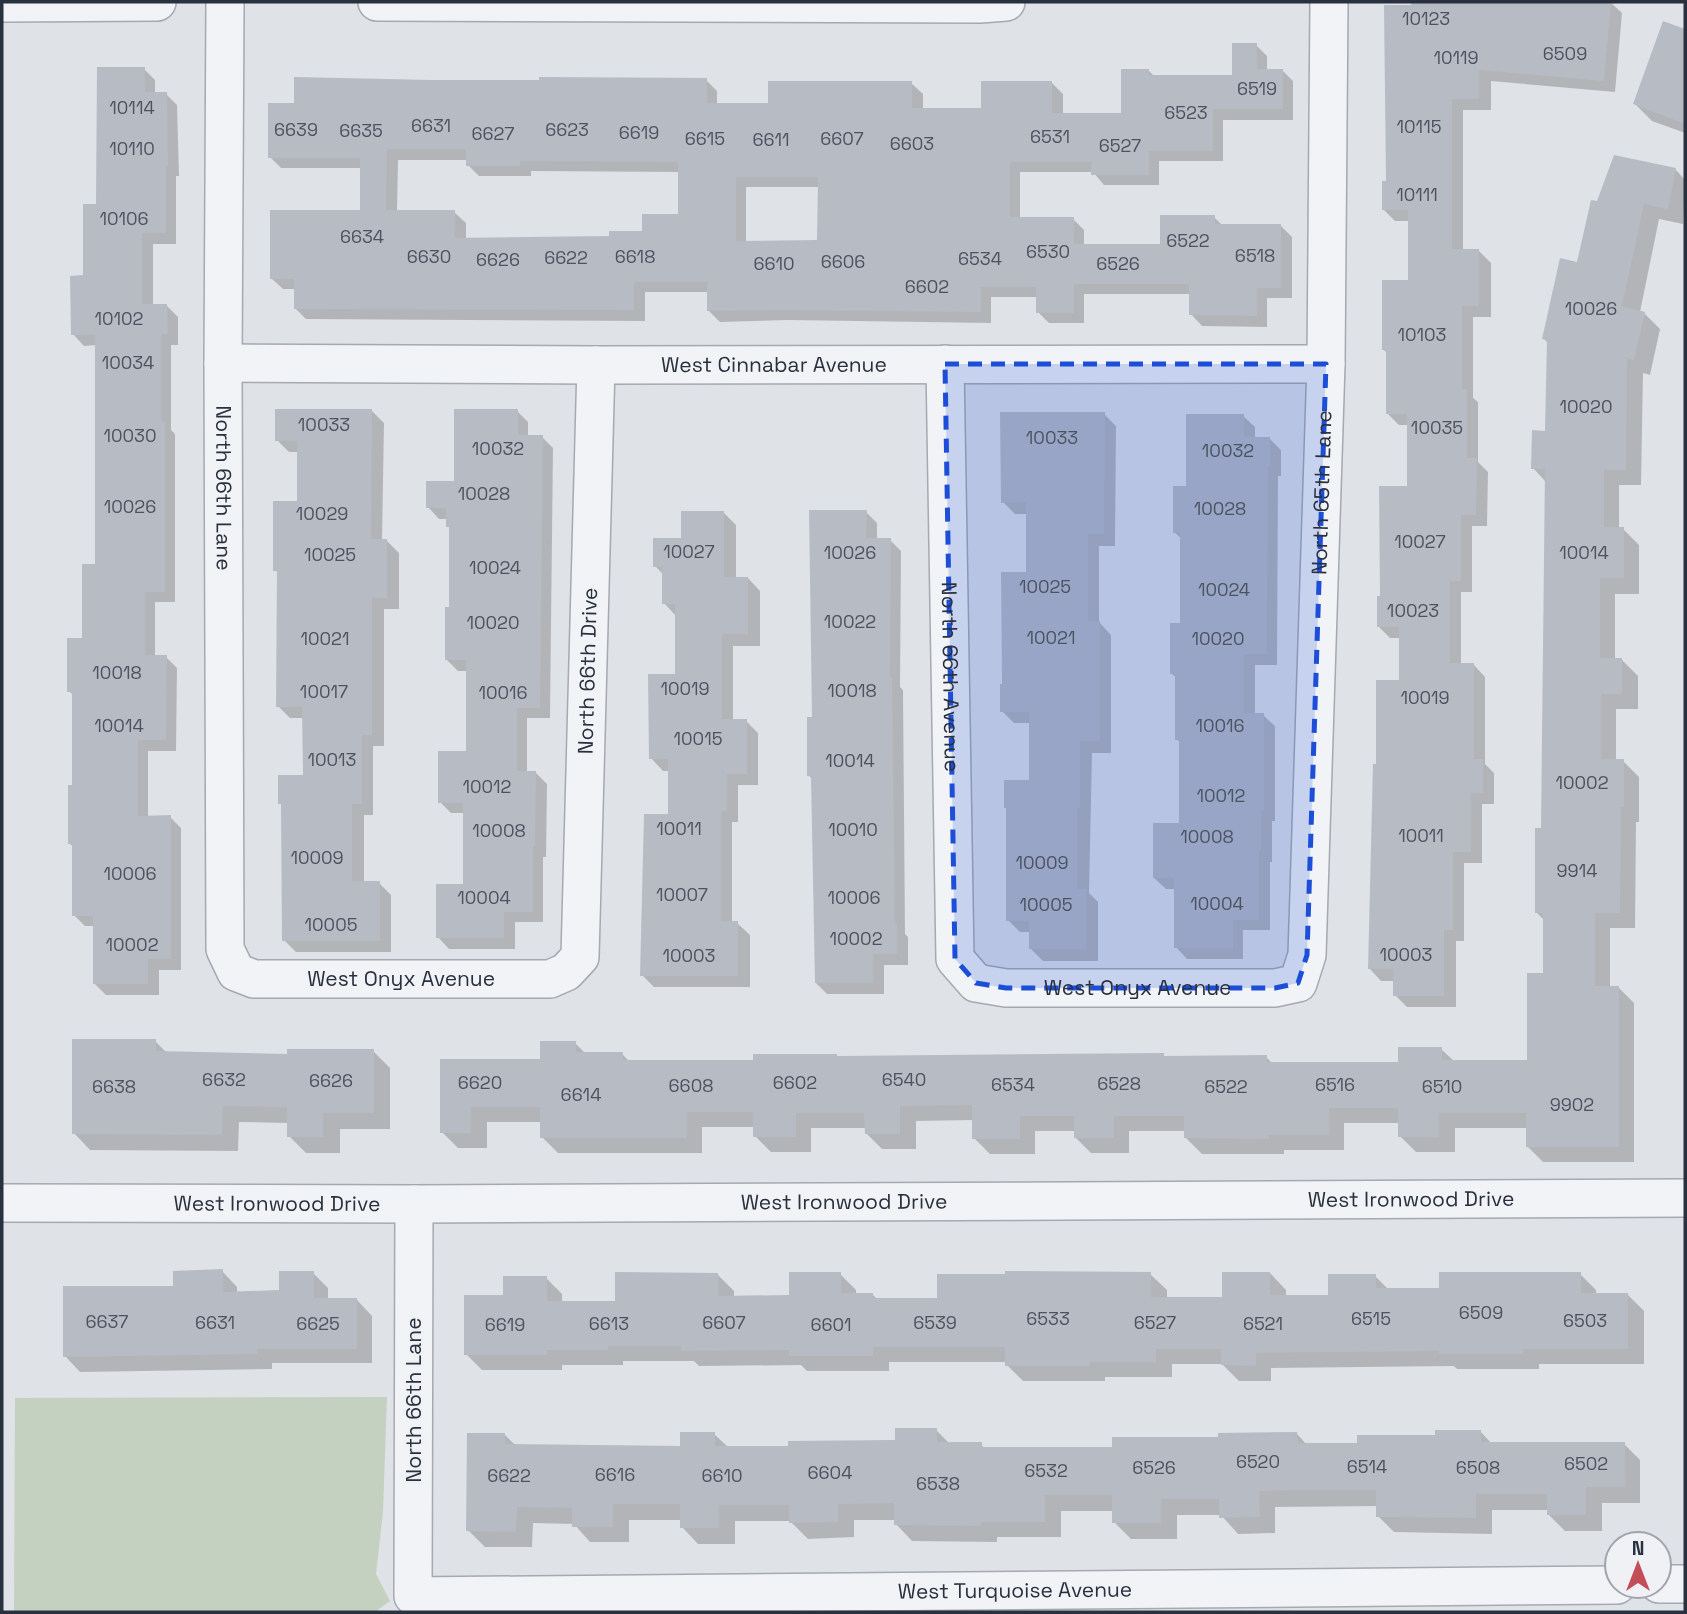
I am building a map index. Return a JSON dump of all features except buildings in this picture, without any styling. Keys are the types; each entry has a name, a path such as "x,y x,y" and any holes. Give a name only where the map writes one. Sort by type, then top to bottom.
{"street":[{"path":"2,3 156,2"},
{"name":"North 66th Lane","path":"225,2 225,949 236,972"},
{"path":"377,2 989,3"},
{"name":"North 65th Lane","path":"1298,983 1307,955 1326,364 1329,2"},
{"name":"West Cinnabar Avenue","path":"223,363 1326,364"},
{"name":"North 66th Avenue","path":"945,364 955,959 976,983"},
{"name":"North 66th Drive","path":"566,972 580,957 596,365"},
{"name":"West Onyx Avenue","path":"236,972 254,979 550,979 566,972"},
{"name":"West Onyx Avenue","path":"976,983 1006,988 1275,988 1298,983"},
{"name":"West Ironwood Drive","path":"2,1203 414,1204 1685,1198"},
{"name":"North 66th Lane","path":"413,1596 414,1204"},
{"name":"West Turquoise Avenue","path":"413,1596 1603,1585"}],"highlighted area":[{"path":"945,364 1326,364 1307,955 1298,983 1275,988 1006,988 976,983 955,959"}],"green space":[{"path":"387,1397 383,1512 376,1574 390,1601 375,1612 14,1612 15,1398"}]}
